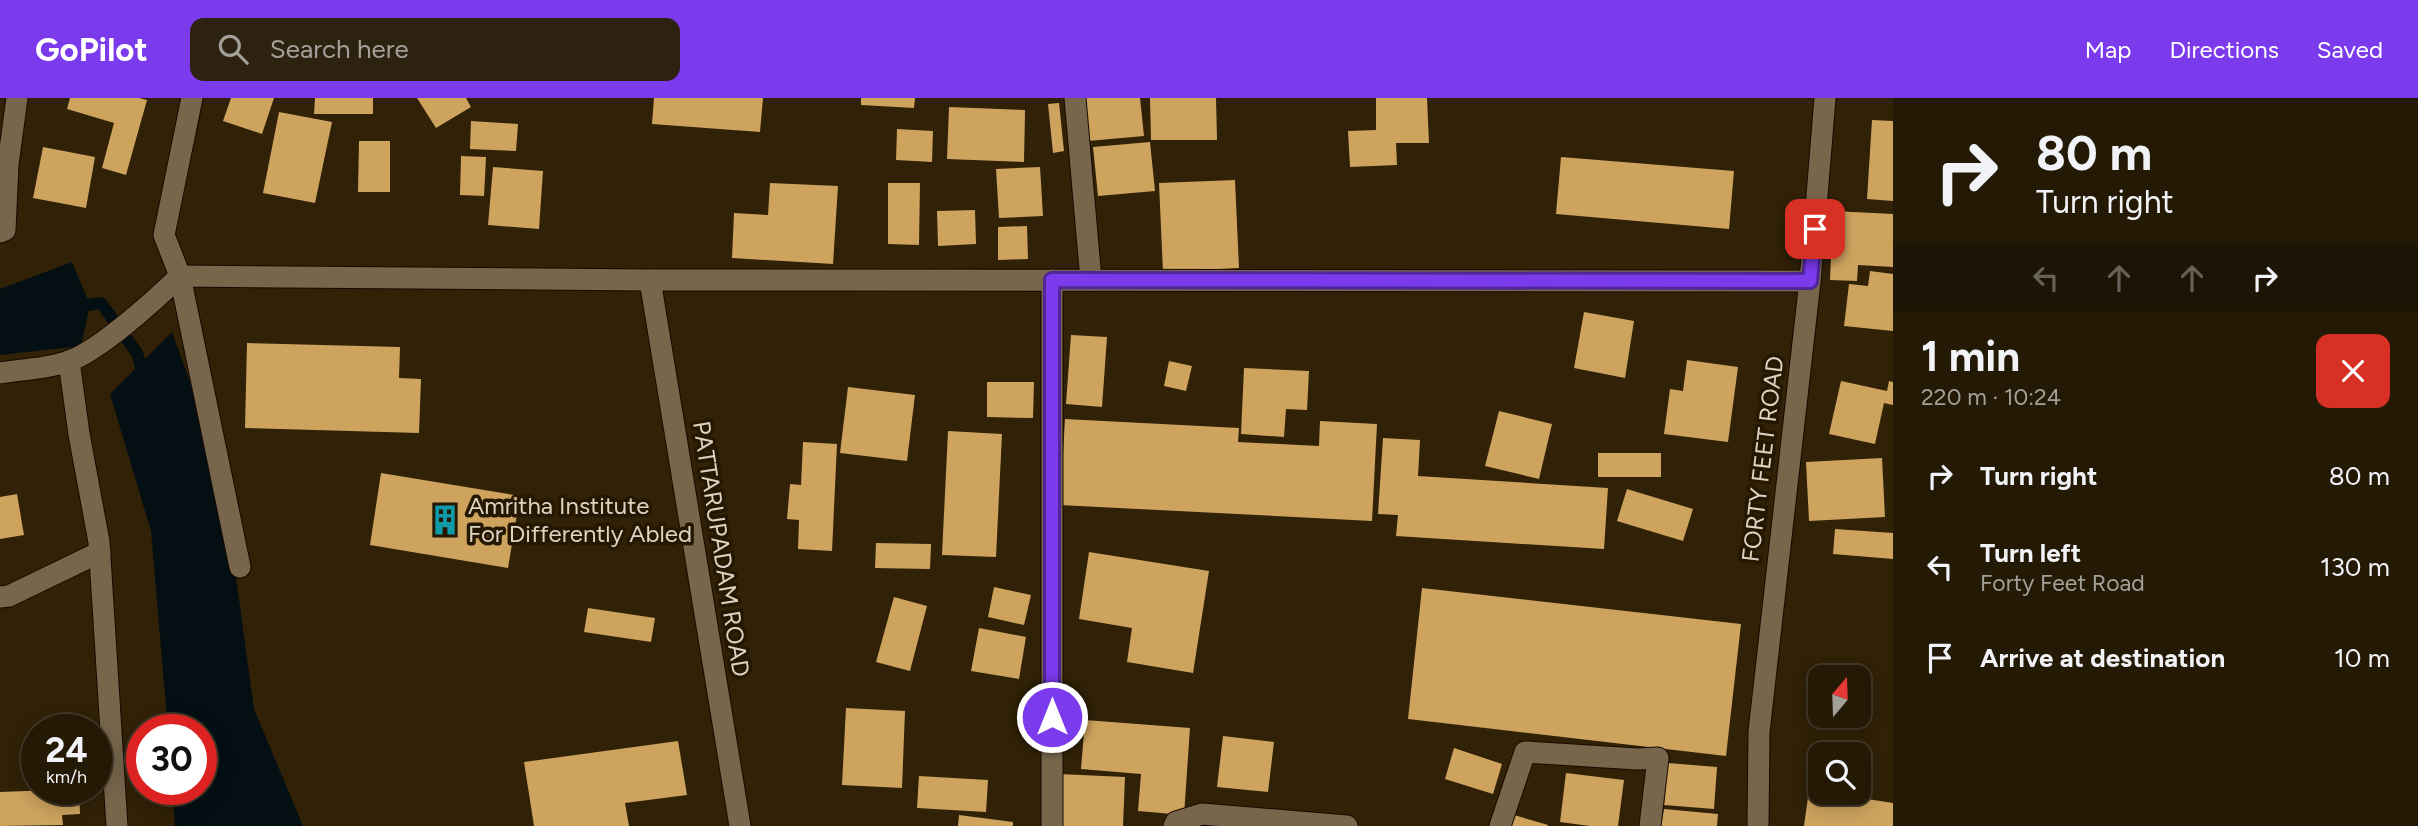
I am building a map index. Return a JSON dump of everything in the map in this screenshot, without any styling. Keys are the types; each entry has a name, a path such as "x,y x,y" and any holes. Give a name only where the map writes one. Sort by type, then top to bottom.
{"street":[{"path":"0,232 5,230 8,164 17,98"},
{"path":"192,98 164,235 180,276 240,567"},
{"path":"1075,98 1091,280"},
{"name":"FORTY FEET ROAD","path":"1758,826 1759,732 1810,281 1825,98"},
{"path":"0,373 69,361 99,344 162,294 180,276 650,280 1810,281"},
{"name":"PATTARUPADAM ROAD","path":"650,280 740,826"},
{"path":"1052,280 1052,826"},
{"path":"69,361 100,552 117,826"},
{"path":"0,597 9,596 100,552"},
{"path":"1500,826 1525,752 1658,758 1650,826"},
{"path":"1174,826 1176,822 1202,814 1347,826"}],"shaded area":[{"path":"72,262 90,305 81,346 0,355 0,289"},
{"path":"172,332 221,468 254,709 303,826 175,826 173,805 217,805 217,714 167,714 151,531 110,394"}],"building":[{"path":"70,98 147,100 126,175 102,168 114,123 67,109"},
{"path":"231,98 274,98 262,134 223,121"},
{"path":"315,98 373,98 373,114 314,114"},
{"path":"417,98 466,98 471,107 436,128"},
{"path":"654,98 763,98 760,132 652,124"},
{"path":"861,98 915,98 914,108 861,105"},
{"path":"1083,98 1140,98 1144,136 1088,141"},
{"path":"1150,98 1216,98 1217,140 1151,140"},
{"path":"1376,98 1427,98 1429,143 1396,143 1397,165 1350,167 1348,131 1376,130"},
{"path":"1059,103 1064,151 1053,153 1048,104"},
{"path":"949,107 1025,110 1024,162 947,159"},
{"path":"279,112 332,122 315,203 263,193"},
{"path":"1872,120 1893,121 1893,201 1867,199"},
{"path":"471,121 518,124 516,151 470,149"},
{"path":"897,129 933,131 932,162 896,160"},
{"path":"359,141 390,141 390,192 358,192"},
{"path":"1150,142 1155,191 1098,196 1093,147"},
{"path":"43,147 95,157 86,208 33,198"},
{"path":"461,156 486,157 484,196 460,195"},
{"path":"1561,157 1734,171 1729,229 1556,214"},
{"path":"493,167 543,171 539,229 488,225"},
{"path":"1040,167 1043,216 999,218 996,169"},
{"path":"1235,180 1239,268 1163,272 1159,183"},
{"path":"770,183 838,186 833,264 732,258 734,213 768,215"},
{"path":"888,183 920,183 919,245 888,244"},
{"path":"975,210 976,244 938,246 937,211"},
{"path":"1833,211 1893,214 1893,267 1858,265 1857,281 1830,280"},
{"path":"1027,226 1028,259 998,260 998,227"},
{"path":"1870,271 1893,274 1893,331 1844,326 1849,284 1868,286"},
{"path":"1584,312 1634,321 1625,378 1574,368"},
{"path":"1071,335 1107,337 1102,407 1066,404"},
{"path":"247,343 400,347 399,378 421,379 419,433 245,428"},
{"path":"1687,360 1738,367 1728,442 1664,434 1670,389 1683,391"},
{"path":"1169,361 1192,366 1186,391 1164,386"},
{"path":"1244,368 1309,371 1307,410 1286,409 1284,437 1241,434"},
{"path":"1841,381 1887,391 1889,381 1893,382 1893,405 1884,403 1875,444 1829,434"},
{"path":"987,382 1034,382 1033,418 987,417"},
{"path":"848,387 915,395 907,461 840,453"},
{"path":"1499,411 1552,424 1539,479 1485,466"},
{"path":"1065,419 1239,428 1238,442 1319,446 1320,421 1377,424 1372,521 1060,505"},
{"path":"948,431 1002,434 996,557 942,555"},
{"path":"1383,438 1420,440 1418,476 1608,488 1604,549 1396,536 1398,515 1378,514"},
{"path":"803,442 837,444 832,551 798,549 799,520 787,519 790,484 801,485"},
{"path":"1598,453 1661,453 1661,477 1598,477"},
{"path":"1882,458 1885,517 1809,521 1806,462"},
{"name":"Amritha Institute For Differently Abled","path":"381,473 520,496 508,568 370,545"},
{"path":"1627,489 1693,509 1683,541 1617,521"},
{"path":"17,494 24,535 0,539 0,497"},
{"path":"1835,529 1893,533 1893,559 1833,554"},
{"path":"876,543 931,544 930,569 875,568"},
{"path":"1089,552 1209,571 1193,673 1127,662 1132,628 1079,619"},
{"path":"994,587 1031,595 1024,625 988,617"},
{"path":"1422,588 1741,624 1726,756 1408,719"},
{"path":"894,597 927,606 910,671 876,662"},
{"path":"588,608 655,618 651,642 584,632"},
{"path":"979,628 1026,637 1019,679 971,671"},
{"path":"846,708 905,711 902,788 842,785"},
{"path":"1085,720 1190,728 1184,815 1138,811 1141,774 1081,769"},
{"path":"1223,736 1274,742 1268,792 1217,787"},
{"path":"678,741 687,795 625,803 629,826 534,826 524,762"},
{"path":"1454,748 1502,764 1493,794 1445,779"},
{"path":"1668,763 1717,767 1714,809 1664,805"},
{"path":"1566,773 1624,780 1618,826 1560,822"},
{"path":"1059,774 1125,777 1123,826 1057,826"},
{"path":"919,776 988,780 986,812 917,808"},
{"path":"21,791 21,805 80,805 80,814 62,815 63,825 0,826 0,792"},
{"path":"1808,797 1808,805 1871,805 1871,800 1893,803 1893,826 1804,826"},
{"path":"1664,809 1718,814 1717,826 1661,826"},
{"path":"959,815 1013,822 1013,826 958,826"},
{"path":"1514,815 1548,825 1548,826 1511,826"}],"waterway":[{"path":"76,307 101,303 137,353 145,380"}],"place":[{"name":"Amritha Institute For Differently Abled","path":"445,520"}],"route":[{"path":"1052,717 1052,280 1810,281 1815,229"}]}
